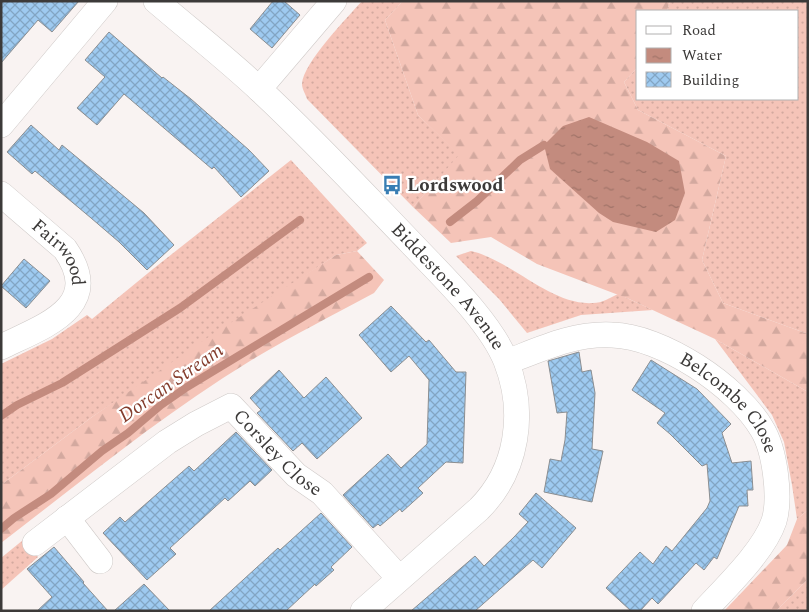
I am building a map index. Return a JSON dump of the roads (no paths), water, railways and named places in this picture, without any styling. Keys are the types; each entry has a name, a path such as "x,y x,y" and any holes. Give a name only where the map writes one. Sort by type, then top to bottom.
{"street":[{"path":"1,125 105,1"},
{"name":"Biddestone Avenue","path":"156,1 259,89 321,148 436,269 486,326 507,362 515,391 517,420 512,452 502,478 488,500 479,509 363,611"},
{"path":"259,89 334,1"},
{"name":"Fairwood","path":"1,194 65,249 72,259 79,280 75,299 62,314 1,347"},
{"name":"Belcombe Close","path":"507,362 556,343 590,334 634,337 656,344 716,380 739,399 754,417 770,445 774,462 777,501 774,521 752,557 704,611"},
{"name":"Corsley Close","path":"35,542 174,438 231,406 296,475 322,493 400,578"},
{"path":"67,518 100,561"}],"water":[{"path":"589,117 647,142 679,161 685,193 675,220 656,232 613,222 599,213 550,169 544,145 563,126"}],"waterway":[{"name":"Dorcan Stream","path":"450,222 477,201 520,160 544,145"},
{"path":"1,416 17,405 62,383 180,308 300,220"},
{"name":"Dorcan Stream","path":"1,529 14,518 51,494 102,451 187,387 369,277"}],"place":[{"name":"Lordswood","path":"392,185"}]}
